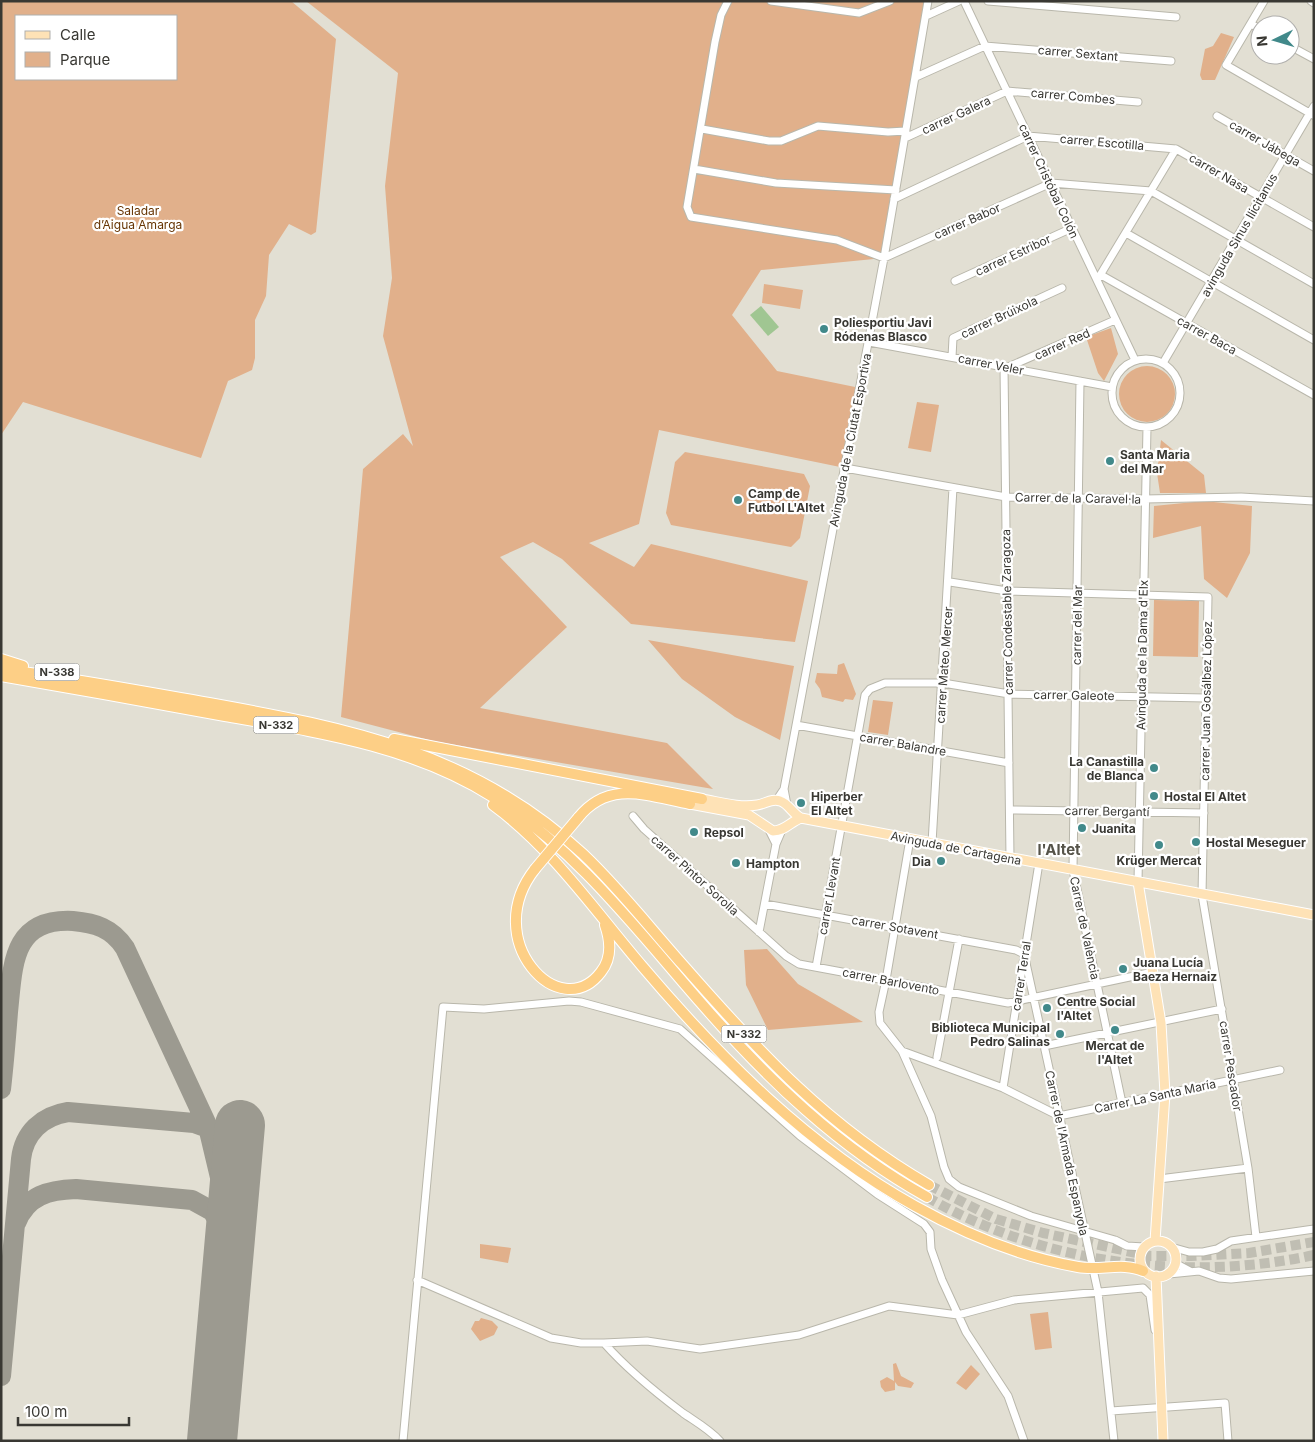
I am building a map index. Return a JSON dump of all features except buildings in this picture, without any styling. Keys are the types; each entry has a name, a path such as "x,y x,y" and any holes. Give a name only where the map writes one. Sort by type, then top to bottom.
{"highway":[{"name":"N-338","path":"1,659 112,686"},
{"name":"N-332","path":"1,669 112,686 282,716 364,734 419,753 466,773 506,796 563,837 616,888 739,1029 806,1096 840,1126 887,1161 929,1186"},
{"name":"N-332","path":"1,669 83,690"},
{"name":"N-332","path":"1,676 334,736 418,760 464,781 493,797 522,817 579,866 733,1039 801,1106 840,1140 876,1167 926,1197"},
{"path":"364,734 702,799"},
{"path":"464,781 522,828 554,862 690,1020 732,1064 770,1099 845,1161 914,1206 988,1240 1052,1260 1093,1270 1124,1266 1143,1271"},
{"path":"604,922 610,950 609,958 597,977 583,986 571,988 560,987 541,978 523,955 515,927 518,900 527,880 593,802 615,793 639,794 690,804"}],"main road":[{"path":"690,804 744,814 760,822 769,830 782,830 789,823 800,818 781,801 740,806 702,799"},
{"path":"760,822 760,811 770,801"},
{"path":"789,808 789,823"},
{"name":"Avinguda de Cartagena","path":"800,818 1314,915"},
{"path":"1138,882 1160,1023 1164,1094 1155,1241"},
{"path":"1155,1241 1165,1242 1174,1252 1176,1263 1169,1274 1156,1276 1143,1271 1140,1262 1144,1247 1155,1241"},
{"path":"1156,1276 1160,1408 1163,1441"}],"street":[{"path":"728,1 721,15 715,42 702,129 687,207 691,218 837,240 884,258"},
{"path":"771,1 859,13 890,1"},
{"name":"Avinguda de la Ciutat Esportiva","path":"784,789 846,468 906,135 928,1"},
{"path":"926,16 959,1"},
{"name":"carrer Cristóbal Colón","path":"964,1 1050,183 1099,278 1135,360"},
{"path":"988,1 1176,16"},
{"path":"1256,15 1264,1"},
{"path":"1250,26 1226,65 1312,111"},
{"path":"916,77 985,46"},
{"name":"carrer Sextant","path":"985,46 1171,61"},
{"path":"1300,51 1314,59"},
{"name":"carrer Combes","path":"1007,91 1138,102"},
{"name":"carrer Galera","path":"906,135 1007,91"},
{"name":"avinguda Sinus Ilicitanus","path":"1163,363 1312,111"},
{"name":"carrer Jábega","path":"1217,116 1314,171"},
{"path":"702,129 769,141 781,140 818,126 906,135"},
{"path":"894,199 1028,136"},
{"name":"carrer Escotilla","path":"1028,136 1176,149"},
{"path":"1099,278 1176,149"},
{"name":"carrer Nasa","path":"1176,149 1314,227"},
{"path":"694,169 776,183 896,190"},
{"path":"1050,183 1151,191 1314,284"},
{"name":"carrer Babor","path":"884,258 1050,183"},
{"name":"carrer Estribor","path":"955,281 1072,228"},
{"path":"1126,233 1314,340"},
{"name":"carrer Baca","path":"1099,278 1187,324 1314,395"},
{"name":"carrer Brúixola","path":"952,357 953,338 1062,288"},
{"name":"carrer Red","path":"1006,367 1116,320"},
{"name":"carrer Veler","path":"869,342 1112,387"},
{"path":"1149,359 1163,363 1177,378 1180,399 1174,413 1166,421 1146,427 1131,424 1118,413 1113,403 1112,387 1120,371 1135,360 1149,359"},
{"name":"carrer Condestable Zaragoza","path":"1006,367 1010,858"},
{"name":"carrer del Mar","path":"1073,870 1080,381"},
{"name":"Avinguda de la Dama d'Elx","path":"1138,882 1146,427"},
{"name":"Carrer de la Caravel·la","path":"846,468 1006,497 1145,499 1242,497 1314,501"},
{"name":"carrer Mateo Mercer","path":"932,843 950,582 954,488"},
{"path":"950,582 1007,591 1143,595"},
{"name":"carrer Juan Gosálbez López","path":"1143,595 1208,597 1202,895"},
{"name":"carrer Galeote","path":"870,689 886,683 943,683 1008,694 1206,698"},
{"name":"carrer Llevant","path":"816,967 865,695 870,689"},
{"name":"carrer Balandre","path":"796,725 1010,762"},
{"path":"770,801 778,798 784,789"},
{"path":"784,789 789,808"},
{"name":"carrer Bergantí","path":"1010,810 1204,813"},
{"name":"carrer Pintor Sorolla","path":"633,816 644,829 760,932"},
{"path":"769,830 776,844"},
{"path":"760,932 776,844 782,830"},
{"path":"910,839 896,927 879,1012 880,1023 902,1051 931,1116 949,1180 959,1187 1031,1216 1115,1240 1127,1246 1144,1247"},
{"name":"carrer Terral","path":"1003,1088 1038,863"},
{"name":"Carrer de València","path":"1073,870 1122,1103"},
{"name":"carrer Pescador","path":"1202,895 1248,1168 1256,1237"},
{"path":"745,919 756,918 764,908"},
{"name":"carrer Sotavent","path":"764,908 826,914 1016,950 1024,954"},
{"name":"carrer Barlovento","path":"760,932 792,960 816,967 1008,1003 1153,972"},
{"path":"937,1058 959,939"},
{"name":"Carrer de l'Armada Espanyola","path":"1024,954 1098,1292 1114,1441"},
{"path":"403,1441 442,1007 484,1009 569,1001 675,1026 691,1036 800,1136 877,1194 924,1224 930,1232 931,1249 942,1280 958,1315 980,1355 1008,1396 1024,1441"},
{"path":"1044,1046 1222,1009"},
{"path":"902,1051 1003,1088 1059,1116"},
{"name":"Carrer La Santa María","path":"1059,1116 1280,1070"},
{"path":"1159,1179 1248,1168"},
{"path":"1171,1247 1189,1252 1203,1252 1217,1249 1231,1241 1314,1230"},
{"path":"1176,1263 1190,1271"},
{"path":"1169,1274 1199,1271 1219,1278 1230,1279 1314,1271"},
{"path":"418,1280 551,1338 581,1343 647,1341 700,1349 799,1335 889,1306 958,1315 1014,1300 1143,1288 1148,1291 1158,1347"},
{"path":"604,1343 620,1361 720,1441"},
{"path":"1111,1411 1225,1402 1228,1441"}],"green space":[{"name":"Saladar d’Aigua Amarga","path":"1,1 291,1 336,39 316,232 311,235 289,224 269,255 266,296 255,320 255,358 252,370 228,381 201,458 23,402 1,435"},
{"path":"306,1 925,1 884,258 761,270 732,315 777,371 860,388 845,468 659,430 639,524 589,543 634,567 651,544 808,581 795,642 631,624 562,559 533,542 500,557 567,627 480,708 667,743 713,789 433,741 341,717 363,469 403,434 413,446 383,336 392,278 385,186 398,73"},
{"path":"1221,33 1234,37 1215,80 1202,80 1200,75 1205,49 1213,46"},
{"path":"764,284 803,290 800,309 762,303"},
{"path":"1111,328 1118,354 1104,381 1098,373 1086,337"},
{"path":"1141,366 1153,366 1163,370 1171,378 1175,394 1171,410 1163,418 1153,422 1141,422 1131,418 1123,410 1119,400 1119,388 1123,378 1131,370"},
{"path":"917,402 939,405 931,452 908,448"},
{"path":"1161,440 1204,475 1206,493 1160,493 1157,473"},
{"name":"Camp de Futbol L'Altet","path":"685,452 804,474 810,486 800,538 791,547 671,525 666,513 675,462"},
{"path":"1204,501 1252,506 1250,553 1227,598 1204,579 1201,526 1153,538 1154,506"},
{"path":"1154,600 1199,601 1198,657 1153,656"},
{"path":"648,640 794,666 780,740 735,717 682,679"},
{"path":"844,663 856,694 853,700 845,699 843,702 822,697 820,689 815,682 817,673 837,674 838,665"},
{"path":"873,700 893,702 888,735 868,732"},
{"path":"767,949 798,984 863,1022 768,1030 746,985 744,950"},
{"path":"480,1244 511,1248 508,1263 480,1258"},
{"path":"1048,1312 1052,1348 1035,1350 1030,1314"},
{"path":"481,1318 492,1321 498,1327 494,1335 480,1341 471,1329 475,1321 479,1321"},
{"path":"896,1363 901,1376 914,1383 911,1388 898,1386 895,1382 895,1390 885,1392 881,1387 880,1381 887,1377 894,1381 893,1364"},
{"path":"971,1365 980,1374 966,1390 956,1383"}],"shaded area":[{"path":"761,306 779,327 768,336 750,315"}],"taxiway":[{"path":"1,1089 14,962 19,948 27,936 37,927 53,922 81,922 96,925 109,931 125,948 208,1127 223,1190 229,1244"},
{"path":"1,1376 21,1159 26,1141 36,1127 50,1117 68,1112 194,1123 212,1130 225,1140 233,1153 236,1173"},
{"path":"16,1223 26,1206 40,1196 57,1191 76,1189 192,1200 212,1211 226,1233"}],"runway":[{"path":"212,1441 240,1125"}],"tunnel":[{"path":"929,1185 996,1219 1043,1233 1150,1256 1249,1253 1314,1242"},
{"path":"927,1197 971,1220 1017,1238 1065,1252 1115,1261 1165,1266 1215,1267 1265,1263 1314,1255"}],"place":[{"name":"Poliesportiu Javi Ródenas Blasco","path":"824,329"},
{"name":"Santa Maria del Mar","path":"1110,461"},
{"name":"Camp de Futbol L'Altet","path":"738,500"},
{"name":"La Canastilla de Blanca","path":"1154,768"},
{"name":"Hostal El Altet","path":"1154,796"},
{"name":"Hiperber El Altet","path":"801,803"},
{"name":"Juanita","path":"1082,828"},
{"name":"Repsol","path":"694,832"},
{"name":"Hostal Meseguer","path":"1196,842"},
{"name":"Krüger Mercat","path":"1159,845"},
{"name":"Dia","path":"941,861"},
{"name":"Hampton","path":"736,863"},
{"name":"Juana Lucía Baeza Hernaiz","path":"1123,969"},
{"name":"Centre Social l'Altet","path":"1047,1008"},
{"name":"Mercat de l'Altet","path":"1115,1030"},
{"name":"Biblioteca Municipal Pedro Salinas","path":"1060,1034"}],"district":[{"name":"l'Altet","path":"1059,849"}]}
